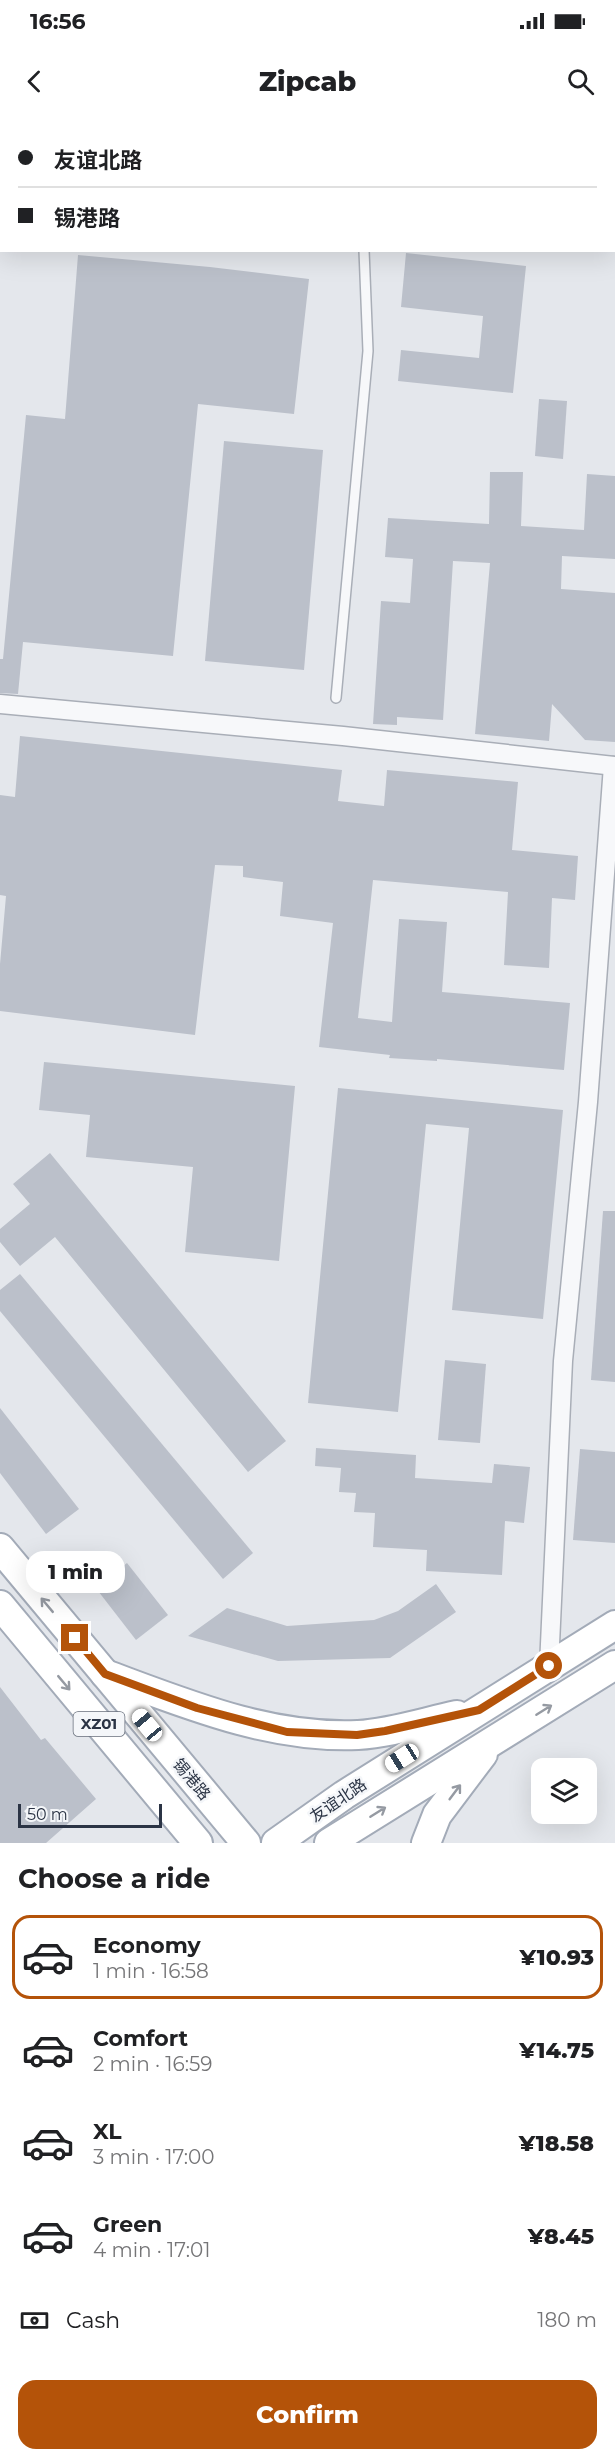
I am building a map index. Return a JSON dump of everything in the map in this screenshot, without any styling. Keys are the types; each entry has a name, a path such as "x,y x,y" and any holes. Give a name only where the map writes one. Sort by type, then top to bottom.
{"main road":[{"name":"锡港路","path":"0,1548 246,1843"},
{"name":"XZ01","path":"4,1617 198,1843"},
{"name":"友谊北路","path":"276,1843 344,1795 615,1625"},
{"name":"友谊北路","path":"328,1843 615,1665"},
{"path":"105,1674 197,1708 287,1732 357,1735 479,1710"},
{"path":"426,1843 437,1815 492,1742"}],"street":[{"path":"0,704 343,736 614,766 588,1102 563,1361 549,1666"}],"lane":[{"path":"336,698 368,351 364,252"}],"building":[{"path":"406,253 526,266 513,393 398,381 401,350 479,358 483,316 401,307"},
{"path":"78,255 309,279 294,414 198,404 173,656 23,642 18,694 0,693 0,659 3,659 26,415 65,419"},
{"path":"539,399 567,401 563,459 535,456"},
{"path":"224,441 323,450 304,670 205,661"},
{"path":"490,472 523,472 521,526 584,530 587,474 615,476 615,559 562,556 561,589 615,593 615,742 585,740 552,704 549,741 475,734 490,563 453,561 443,720 397,717 397,725 373,724 381,601 410,603 413,559 385,557 388,518 489,524"},
{"path":"20,736 342,770 338,801 384,806 387,770 518,782 512,850 578,856 575,900 552,898 549,968 504,965 508,892 373,880 358,1018 392,1022 399,919 447,922 442,992 570,1003 564,1070 437,1059 437,1061 389,1058 390,1055 319,1047 333,923 280,916 283,882 243,877 243,866 215,865 195,1035 0,1011 0,964 6,896 0,895 0,795 15,797"},
{"path":"44,1062 295,1086 279,1261 185,1252 193,1167 86,1157 90,1115 39,1110"},
{"path":"338,1088 563,1110 543,1319 452,1310 469,1128 426,1124 398,1412 308,1403"},
{"path":"50,1153 286,1441 248,1472 55,1237 20,1266 0,1242 0,1229 30,1204 13,1184"},
{"path":"603,1211 615,1211 615,1382 591,1380"},
{"path":"20,1274 253,1553 223,1579 0,1311 0,1290"},
{"path":"445,1360 486,1364 480,1443 438,1440"},
{"path":"0,1408 79,1509 46,1534 0,1473"},
{"path":"316,1448 416,1455 415,1478 492,1483 494,1464 530,1467 524,1523 505,1521 502,1575 426,1571 427,1550 373,1547 375,1513 354,1512 356,1493 339,1492 341,1468 315,1466"},
{"path":"580,1449 615,1452 615,1543 573,1540"},
{"path":"127,1563 168,1615 136,1640 95,1587"},
{"path":"436,1584 456,1612 390,1658 278,1661 188,1636 227,1608 287,1626 374,1620 398,1611"},
{"path":"0,1687 41,1740 45,1738 96,1799 46,1843 0,1843"}],"route":[{"path":"75,1638 105,1674 197,1708 287,1732 357,1735 479,1710 549,1666"}]}
